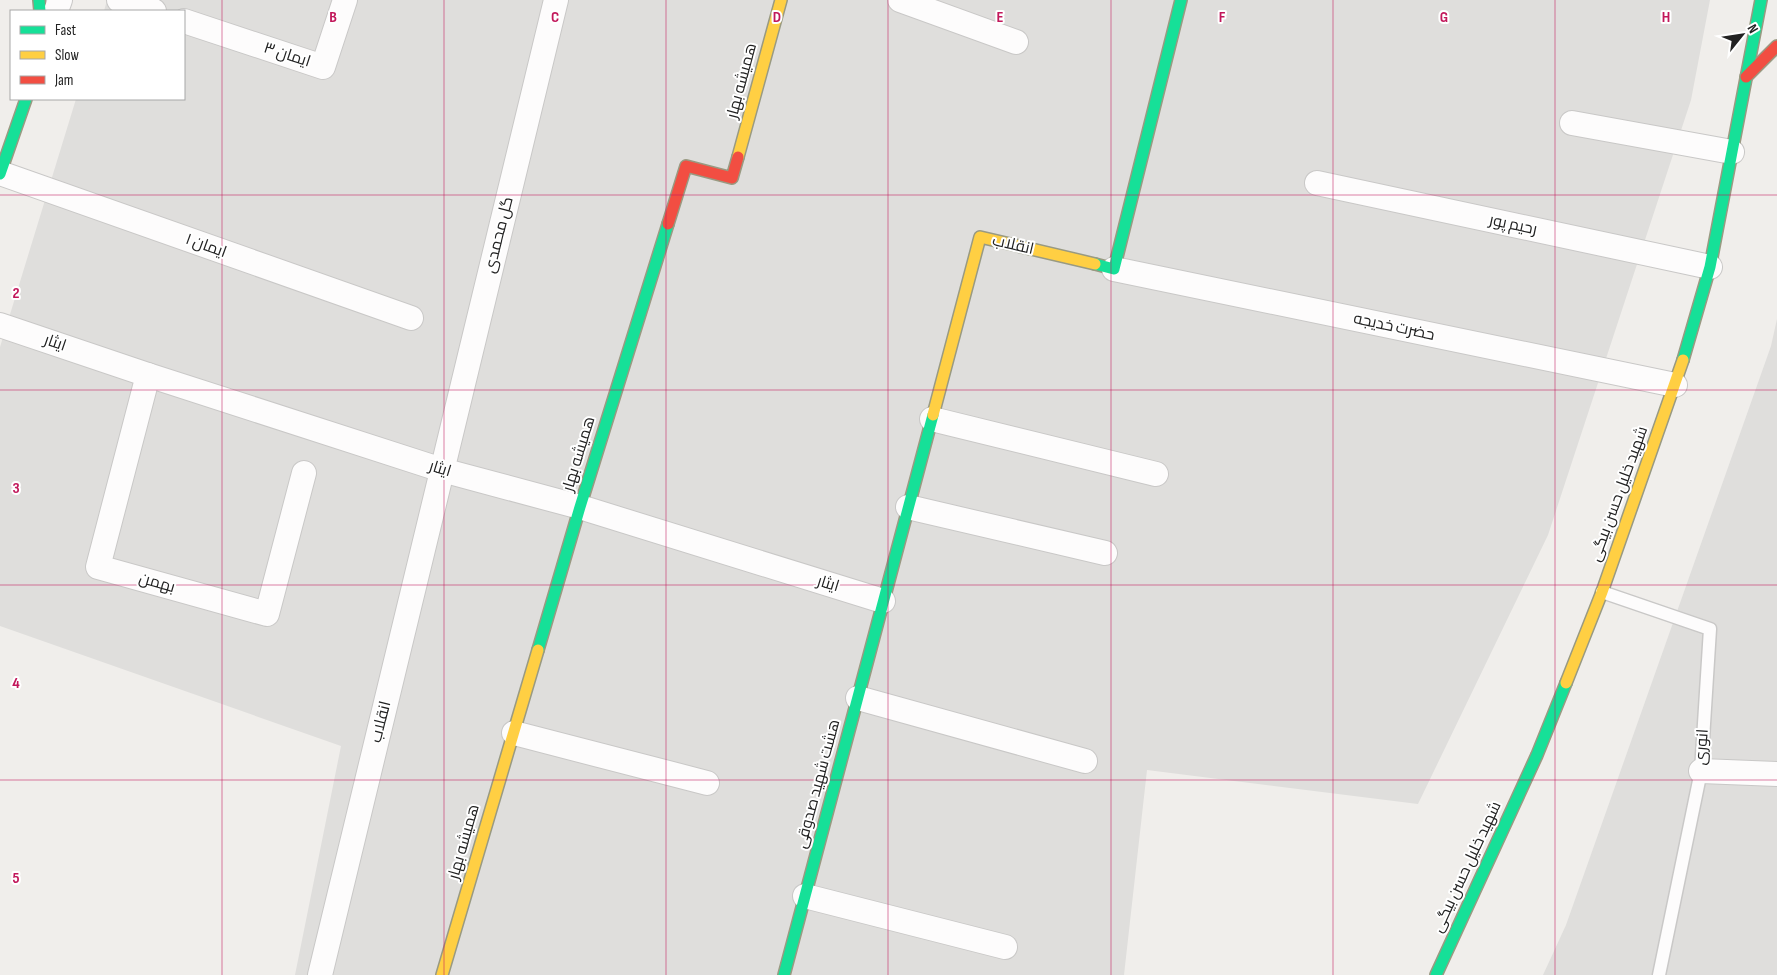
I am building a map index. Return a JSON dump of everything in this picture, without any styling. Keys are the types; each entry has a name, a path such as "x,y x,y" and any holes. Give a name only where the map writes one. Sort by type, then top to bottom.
{"street":[{"path":"119,0 151,10"},
{"name":"ایمان ۳","path":"185,21 323,67 345,0"},
{"name":"گل محمدی","path":"442,470 556,0"},
{"name":"همیشه بهار","path":"442,975 580,508 686,166 732,178 781,0"},
{"path":"900,0 1016,42"},
{"path":"1114,269 1181,0"},
{"name":"شهید خلیل حسن بیگی","path":"1436,975 1537,755 1602,592 1675,385 1710,267 1761,0"},
{"path":"1746,77 1777,46"},
{"path":"0,174 26,100"},
{"path":"1572,123 1732,152"},
{"name":"ایمان ۱","path":"0,174 411,318"},
{"name":"رحیم پور","path":"1317,183 1710,267"},
{"name":"انقلاب","path":"884,601 980,237 1114,269"},
{"name":"حضرت خدیجه","path":"1114,269 1675,385"},
{"name":"ایثار","path":"0,325 442,470 580,508 884,601"},
{"name":"بهمن","path":"148,375 98,567 267,614 304,473"},
{"path":"932,419 1156,474"},
{"name":"انقلاب","path":"320,975 442,470"},
{"path":"908,507 1105,553"},
{"name":"هشت شهید صدوقی","path":"784,975 884,601"},
{"path":"858,698 1085,761"},
{"path":"514,733 707,783"},
{"path":"1701,771 1777,774"},
{"path":"805,896 1005,947"}],"lane":[{"name":"انوری","path":"1602,592 1710,629 1701,771 1659,975"}],"shaded area":[{"path":"107,0 1710,0 1691,100 1548,535 1418,804 1147,770 1124,975 295,975 341,746 0,626 0,347 76,100 185,100 185,10 104,10"},
{"path":"1777,319 1777,975 1543,975 1566,925 1771,346"}],"traffic: fast":[{"path":"39,0 40,10"},
{"path":"1095,264 1114,269 1181,0"},
{"path":"1683,360 1710,267 1761,0"},
{"path":"0,174 26,100"},
{"path":"538,650 580,507 668,224"},
{"path":"784,975 933,415"},
{"path":"1436,975 1537,755 1566,683"}],"traffic: slow":[{"path":"738,157 781,0"},
{"path":"933,415 980,237 1095,264"},
{"path":"1566,683 1602,592 1683,360"},
{"path":"442,975 538,650"}],"traffic: jam":[{"path":"1746,77 1777,46"},
{"path":"668,224 686,166 732,178 738,157"}]}
